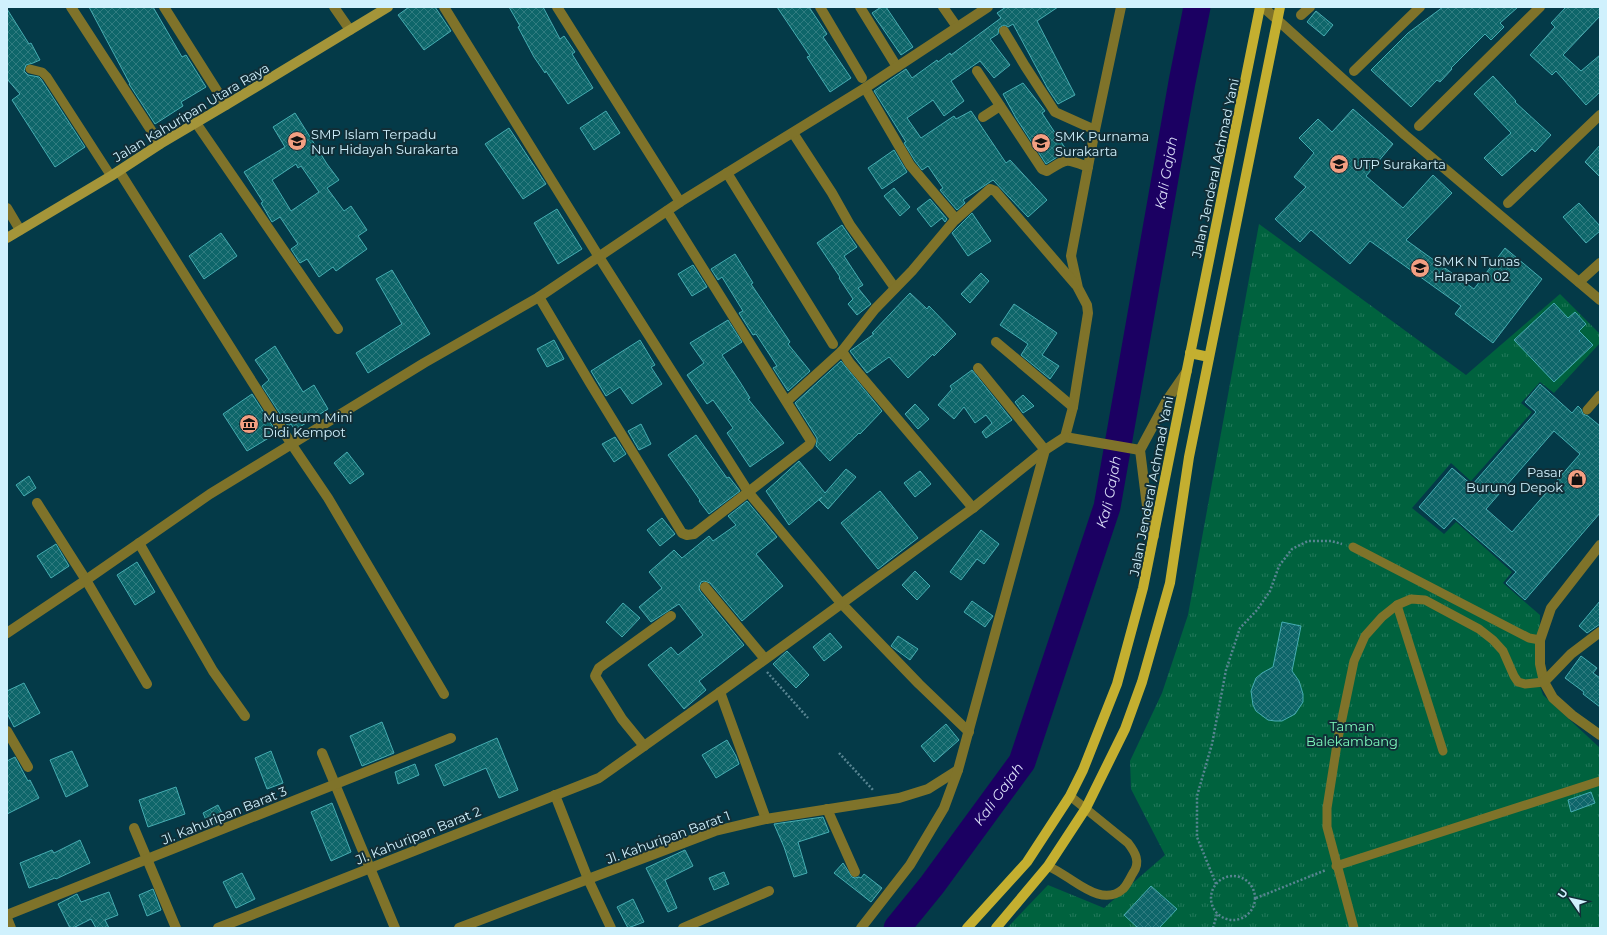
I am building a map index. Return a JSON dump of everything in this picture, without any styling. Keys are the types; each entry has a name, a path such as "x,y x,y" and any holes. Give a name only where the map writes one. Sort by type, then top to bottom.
{"main road":[{"name":"Jalan Jenderal Achmad Yani","path":"967,928 1027,862 1070,796 1083,770 1118,684 1143,588 1262,7"},
{"path":"996,928 1048,866 1086,808 1125,729 1142,682 1168,590 1189,457 1280,7"},
{"path":"1190,353 1209,357"}],"street":[{"path":"71,7 160,144"},
{"path":"164,7 226,106"},
{"path":"334,7 350,30"},
{"name":"Jalan Kahuripan Utara Raya","path":"7,238 388,7"},
{"path":"444,7 599,257 749,493 841,603 919,684 968,732"},
{"path":"557,7 680,202"},
{"path":"820,7 910,165 956,219"},
{"path":"860,7 897,67"},
{"path":"943,7 957,27"},
{"path":"7,633 210,494 424,363 539,297 680,202 792,133 864,83 897,67 988,7"},
{"path":"1078,288 1071,256 1095,130 1121,7"},
{"path":"1262,7 1405,135 1600,300"},
{"path":"1301,15 1310,7"},
{"path":"1354,71 1420,7"},
{"path":"1419,126 1540,7"},
{"path":"1004,31 1055,112 1095,130"},
{"path":"977,71 1042,169 1047,171 1065,160 1070,160 1088,167"},
{"path":"982,117 1000,106"},
{"path":"1508,203 1600,114"},
{"path":"196,123 338,329"},
{"path":"792,133 832,193 850,225 895,288"},
{"path":"115,173 328,498 444,694"},
{"path":"727,173 833,344"},
{"path":"788,401 842,351 875,309 956,219 990,189 995,191 1078,288 1087,305 1088,313 1073,407 1065,437 1136,449"},
{"path":"7,208 20,230"},
{"path":"539,297 590,384 682,533 687,535 694,534 749,493 809,445 811,441 810,436 667,211"},
{"path":"1579,282 1600,263"},
{"path":"996,342 1073,407"},
{"path":"842,351 849,362 973,508"},
{"path":"861,928 914,859 944,808 958,770 1045,450 978,368"},
{"path":"1154,536 1149,522 1136,449 1166,400 1187,370"},
{"name":"Jl. Kahuripan Barat 2","path":"218,928 599,778 625,761 973,508 1045,450 1065,437"},
{"path":"37,503 86,580 147,684"},
{"path":"139,543 213,671 245,716"},
{"path":"1600,545 1551,608 1540,640 1540,664 1544,682 1553,698 1572,715 1600,735"},
{"path":"705,587 762,661"},
{"path":"641,749 596,676 599,668 671,616"},
{"path":"1544,682 1571,654 1600,632"},
{"path":"720,692 766,819"},
{"path":"7,731 28,767"},
{"name":"Jl. Kahuripan Barat 3","path":"7,917 451,738"},
{"path":"322,753 395,928"},
{"name":"Jl. Kahuripan Barat 1","path":"459,928 715,831 766,819 884,801 918,793 958,770"},
{"path":"555,795 588,879 610,928"},
{"path":"827,809 855,872"},
{"path":"134,828 176,928"},
{"path":"683,928 769,891"},
{"path":"7,917 11,928"}],"lane":[{"path":"30,69 42,72 47,77 115,173"},
{"path":"1588,410 1600,395"},
{"path":"1353,547 1529,638 1540,640"},
{"path":"1354,928 1326,827 1327,808 1338,738 1354,661 1365,636 1382,617 1397,605 1411,598 1424,600 1480,629 1493,640 1503,652 1518,682 1525,684 1544,682"},
{"path":"1397,605 1443,751"},
{"path":"1336,866 1600,781"},
{"path":"1048,866 1082,887 1099,895 1111,895 1123,889 1135,871 1138,862 1135,852 1128,843 1070,796"}],"path":[{"path":"1216,884 1196,837 1197,796 1212,744 1226,670 1240,628 1270,591 1279,566 1292,549 1308,541 1331,541 1353,547"},
{"path":"762,661 808,718"},
{"path":"839,752 884,801"},
{"path":"1256,898 1336,866"},
{"path":"1235,876 1245,879 1253,887 1256,898 1254,908 1242,919 1237,921 1226,920 1217,914 1212,905 1211,894 1216,884 1225,878 1235,876"},
{"path":"1213,928 1217,914"}],"green space":[{"name":"Taman Balekambang","path":"1259,224 1466,375 1560,294 1600,334 1600,343 1554,393 1540,382 1521,403 1532,412 1471,481 1451,463 1412,508 1444,534 1456,522 1512,572 1503,583 1540,615 1539,683 1543,695 1600,748 1600,928 1007,928 1048,885 1104,908 1165,855 1131,789 1130,761 1162,693 1188,615"}],"building":[{"path":"89,7 153,7 182,57 186,55 206,87 181,102 183,106 155,124 129,84"},
{"path":"409,7 435,7 451,31 424,50 398,15"},
{"path":"509,7 543,7 560,39 564,36 575,52 572,54 593,88 568,104 546,71 545,73 534,57 518,27 520,26"},
{"path":"777,7 809,7 827,34 823,37 851,78 830,92 807,57 810,56"},
{"path":"881,7 886,7 913,47 901,55 872,13"},
{"path":"1006,7 1058,7 1037,21 1075,95 1058,104 1048,89 1013,24 1008,27 1004,25 999,28 998,34 990,39 1010,65 994,78 980,61 951,81 964,101 944,116 933,100 907,118 921,138 954,116 956,119 971,111 1006,163 1010,160 1047,200 1028,217 993,180 963,200 965,203 957,210 940,190 943,188 928,166 922,170 915,161 904,143 906,142 874,91 906,69 912,78 937,60 938,62 950,53 951,55 1001,18 997,13"},
{"path":"1443,7 1518,7 1500,23 1504,27 1491,40 1485,34 1451,68 1452,69 1440,82 1437,80 1411,107 1371,70 1408,33"},
{"path":"1566,7 1600,7 1600,16 1563,55 1581,71 1600,55 1600,92 1586,105 1556,71 1552,75 1530,55 1555,27 1551,23"},
{"path":"7,9 29,44 31,43 40,60 26,65 24,71 28,75 39,77 41,79 85,147 55,167 12,100 20,94 7,79"},
{"path":"1316,11 1333,25 1324,36 1307,22"},
{"path":"1493,76 1516,101 1515,102 1551,135 1535,152 1532,149 1502,176 1484,158 1511,133 1474,94"},
{"path":"1023,83 1045,111 1042,113 1067,151 1046,164 1016,118 1003,94"},
{"path":"1353,109 1393,144 1366,176 1403,208 1433,175 1452,193 1406,240 1474,289 1505,248 1542,279 1493,343 1455,314 1461,306 1370,241 1350,264 1311,230 1300,242 1275,219 1306,187 1294,177 1314,153 1299,138 1318,119 1332,132"},
{"path":"606,111 620,133 594,150 580,128"},
{"path":"295,113 327,164 339,180 327,188 344,211 351,206 367,230 358,236 367,249 336,271 333,267 319,277 307,259 300,263 291,249 298,244 280,217 272,222 261,203 263,202 244,172 285,147 273,127","holes":["296,164 298,168 301,166 319,192 291,211 272,180"]},
{"path":"509,128 546,184 523,199 485,144"},
{"path":"1600,145 1600,177 1585,162"},
{"path":"894,150 907,172 882,189 868,168"},
{"path":"894,188 910,207 900,216 884,196"},
{"path":"930,199 947,219 945,222 942,218 931,227 917,209"},
{"path":"1579,203 1600,226 1600,231 1586,243 1563,217"},
{"path":"557,209 582,249 558,264 534,223"},
{"path":"972,213 991,241 968,256 952,233"},
{"path":"842,225 857,247 844,256 863,285 858,288 871,304 857,315 848,304 853,299 817,243"},
{"path":"221,233 237,256 204,279 189,256"},
{"path":"735,254 753,283 751,284 790,342 788,344 810,371 788,391 773,368 777,366 756,334 753,335 739,313 743,311 722,277 718,280 711,269"},
{"path":"693,265 707,287 692,296 678,274"},
{"path":"392,270 430,334 368,373 356,353 402,324 376,279"},
{"path":"981,273 989,281 970,303 961,294"},
{"path":"910,293 927,309 929,306 956,334 934,356 933,354 908,378 889,357 867,373 850,351 874,334 872,333"},
{"path":"1554,303 1568,318 1575,312 1586,324 1579,331 1593,345 1554,382 1514,340"},
{"path":"1014,304 1057,333 1042,355 1059,366 1050,379 1021,355 1028,344 1000,325"},
{"path":"728,320 742,342 722,355 750,398 748,399 784,443 750,467 727,433 733,428 713,400 707,404 687,375 704,363 690,343"},
{"path":"554,340 564,359 547,367 537,349"},
{"path":"640,340 655,365 651,367 662,384 632,404 620,387 606,396 591,371"},
{"path":"275,346 303,392 314,385 328,409 295,430 291,424 288,426 262,386 269,380 255,360"},
{"path":"841,361 882,411 860,434 859,433 830,461 816,446 817,438 795,403"},
{"path":"972,370 1012,420 986,438 982,432 992,423 986,415 975,423 964,407 954,419 938,405 952,389 950,386"},
{"name":"Pasar Burung Depok","path":"1540,384 1572,413 1578,406 1583,414 1588,416 1600,426 1600,513 1525,600 1506,583 1516,572 1454,518 1444,529 1419,507 1452,468 1472,485 1536,412 1525,402","holes":["1554,431 1580,454 1512,532 1486,509"]},
{"name":"Museum Mini Didi Kempot","path":"252,394 277,433 247,451 223,414"},
{"path":"1023,395 1034,406 1023,413 1015,402"},
{"path":"915,404 929,419 918,429 905,414"},
{"path":"641,424 651,444 639,450 628,431"},
{"path":"696,435 727,478 729,477 740,491 709,514 668,455"},
{"path":"615,437 626,454 614,462 602,444"},
{"path":"347,452 364,474 350,484 334,463"},
{"path":"799,461 825,493 846,469 856,477 828,509 819,500 822,497 789,525 766,491"},
{"path":"920,471 931,484 915,497 904,483"},
{"path":"29,476 36,488 24,496 16,485"},
{"path":"880,491 918,538 878,569 841,523"},
{"path":"747,501 777,537 756,554 783,586 742,621 710,583 704,581 701,582 699,588 700,591 744,645 699,681 706,690 684,709 648,665 671,647 678,655 703,635 679,604 651,622 639,607 662,588 649,572 674,550 682,558 709,536 713,541 736,525 728,516"},
{"path":"662,518 675,534 660,546 647,530"},
{"path":"981,530 999,544 984,564 977,559 961,580 950,572"},
{"path":"56,544 69,566 51,578 37,556"},
{"path":"137,562 155,592 135,605 117,575"},
{"path":"915,571 930,586 917,600 902,585"},
{"path":"972,601 993,616 985,627 964,612"},
{"path":"1600,601 1600,624 1587,633 1579,626"},
{"path":"623,603 640,618 622,637 606,622"},
{"path":"1282,622 1301,626 1292,671 1299,681 1303,694 1303,702 1295,714 1282,721 1275,721 1268,720 1256,711 1253,705 1251,691 1256,678 1273,667"},
{"path":"830,633 842,647 824,661 813,647"},
{"path":"898,636 918,649 910,660 891,646"},
{"path":"787,651 809,675 796,688 773,664"},
{"path":"1581,656 1597,668 1593,673 1600,678 1600,707 1583,694 1584,692 1565,678"},
{"path":"24,683 40,713 14,727 7,713 7,691"},
{"path":"382,722 394,753 362,766 350,736"},
{"path":"946,724 959,740 934,762 921,746"},
{"path":"497,738 518,790 499,798 486,768 444,786 435,765"},
{"path":"727,740 739,764 716,778 702,755"},
{"path":"72,751 88,786 66,797 50,760"},
{"path":"271,751 283,783 267,789 255,758"},
{"path":"15,757 28,781 30,780 39,798 7,814 7,761"},
{"path":"415,764 419,775 398,784 395,772"},
{"path":"176,787 185,814 148,827 139,800"},
{"path":"1591,792 1595,803 1571,812 1568,800"},
{"path":"332,803 351,852 331,861 311,812"},
{"path":"218,805 225,819 209,827 203,813"},
{"path":"823,817 829,832 798,842 807,873 794,877 784,847 774,824"},
{"path":"80,840 90,863 56,879 55,878 29,888 20,863 52,850 54,853"},
{"path":"685,850 693,866 665,880 677,908 668,912 646,868"},
{"path":"843,863 852,877 861,878 864,874 882,888 871,902 834,873"},
{"path":"724,872 729,884 714,890 709,878"},
{"path":"242,873 255,899 236,908 223,882"},
{"path":"1151,886 1177,909 1159,928 1138,928 1124,915"},
{"path":"153,889 161,910 147,916 139,895"},
{"path":"109,892 118,915 105,920 109,928 96,928 91,919 70,928 58,904 77,894 81,902"},
{"path":"633,899 644,922 628,928 617,907"}],"waterway":[{"name":"Kali Gajah","path":"897,928 932,885 1022,762 1107,507 1182,82 1197,7"}],"place":[{"name":"SMP Islam Terpadu Nur Hidayah Surakarta","path":"297,141"},
{"name":"SMK Purnama Surakarta","path":"1041,143"},
{"name":"UTP Surakarta","path":"1339,164"},
{"name":"SMK N Tunas Harapan 02","path":"1420,268"},
{"name":"Museum Mini Didi Kempot","path":"249,424"},
{"name":"Pasar Burung Depok","path":"1577,479"}]}
